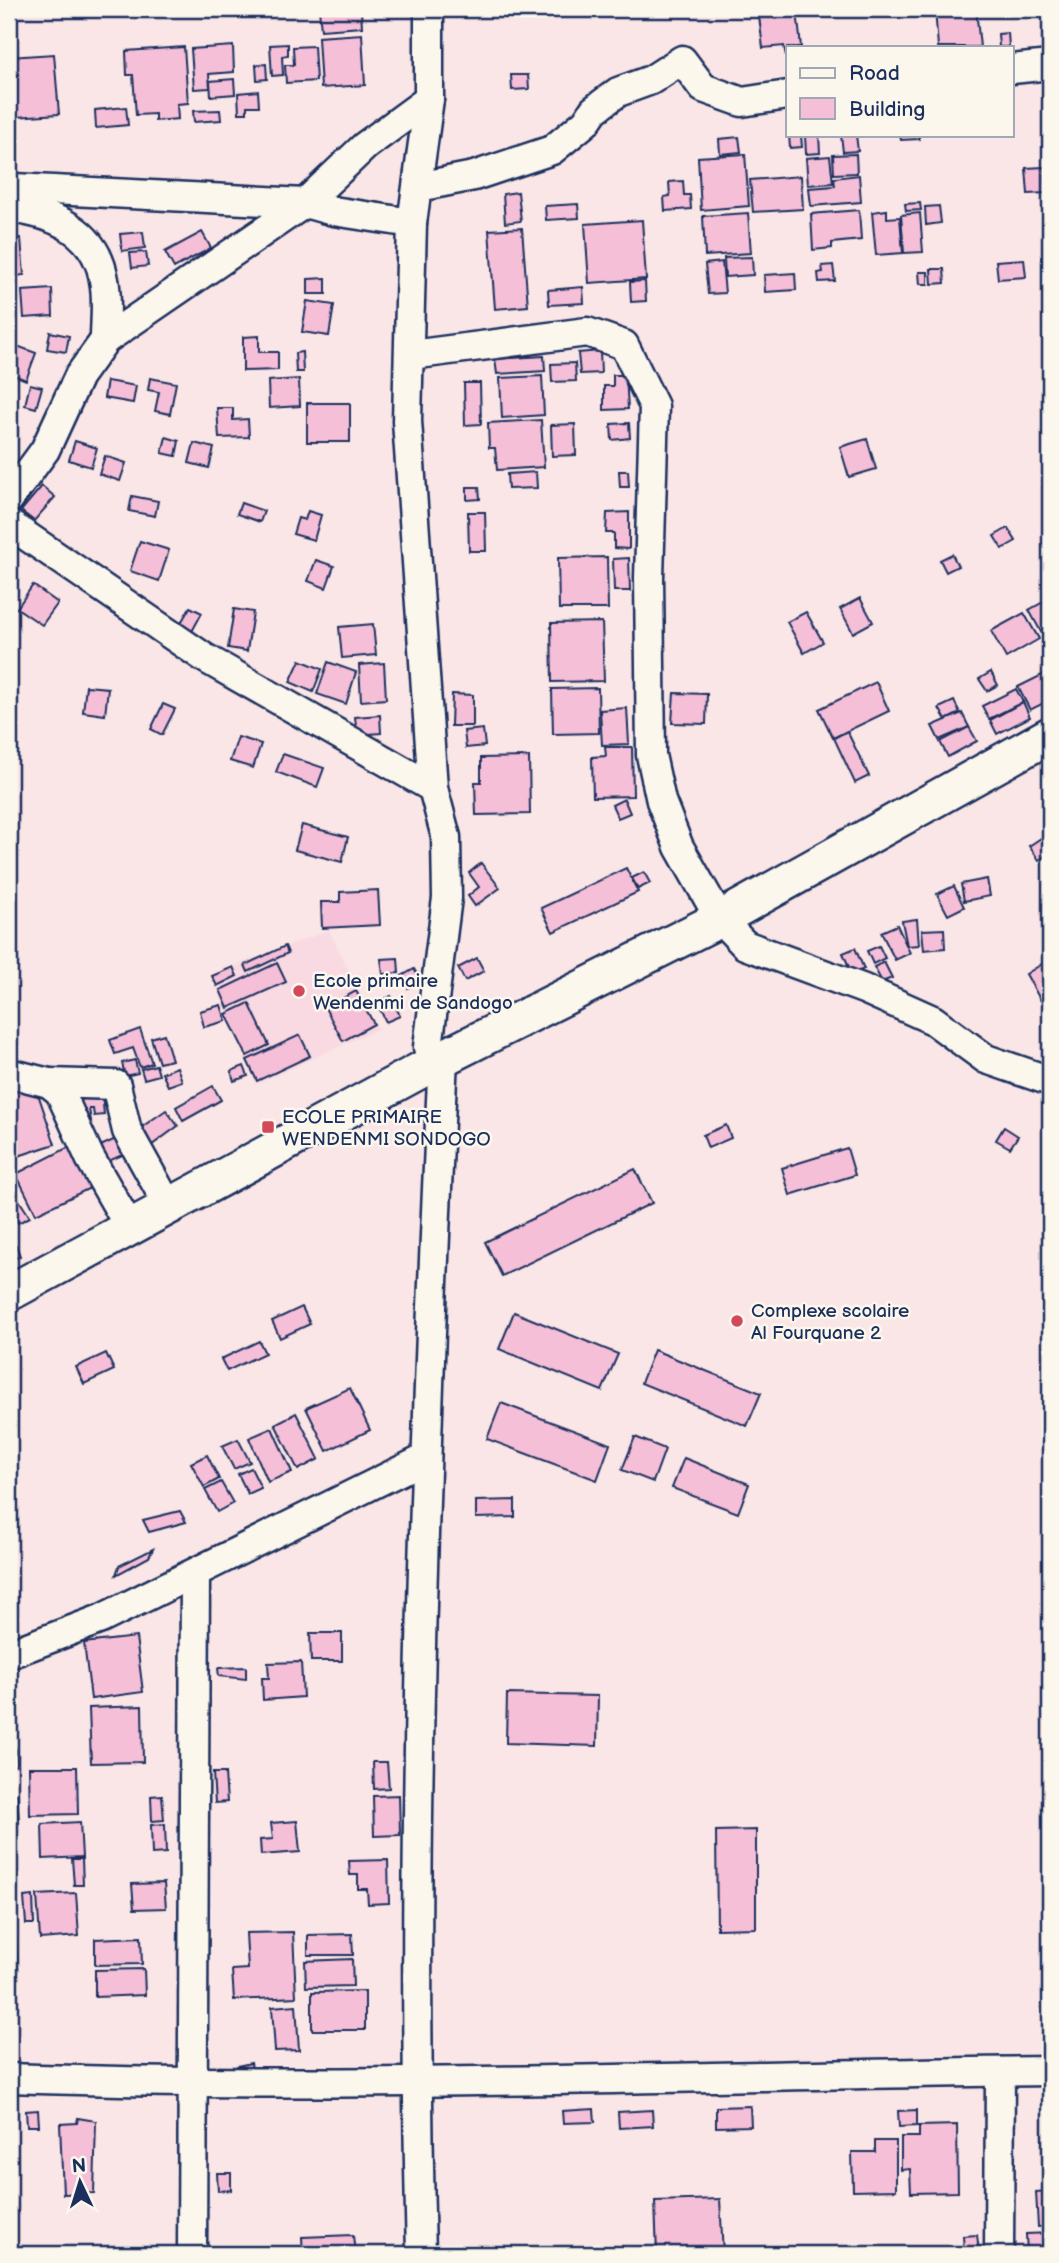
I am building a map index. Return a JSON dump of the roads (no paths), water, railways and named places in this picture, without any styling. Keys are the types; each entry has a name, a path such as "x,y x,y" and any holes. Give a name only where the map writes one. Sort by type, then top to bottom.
{"street":[{"path":"429,9 429,99 412,223 411,355 407,421 433,788 446,836 447,898 428,1047 443,1058"},
{"path":"418,187 474,176 552,150 586,122 594,110 618,93 651,80 682,60 704,88 742,102 786,95"},
{"path":"1014,69 1050,65"},
{"path":"9,499 45,450 79,376 105,340 304,203 365,146 429,99"},
{"path":"9,191 14,188 304,203 333,211 412,223"},
{"path":"9,208 55,217 72,226 97,257 104,280 105,340"},
{"path":"411,355 587,332 624,345 654,406 649,578 651,755 661,801 679,848 720,919 745,945 876,994 933,1020 986,1059 1050,1081"},
{"path":"9,524 205,658 433,788"},
{"path":"9,1293 443,1058 720,919 1050,735"},
{"path":"421,2254 416,2084 424,1459 443,1058"},
{"path":"9,1073 49,1083 116,1085 127,1131 168,1205"},
{"path":"49,1083 60,1092 90,1158 130,1228"},
{"path":"9,1654 102,1619 424,1459"},
{"path":"192,2254 194,2084 191,1938 195,1574"},
{"path":"9,2078 194,2084 416,2084 1050,2071"},
{"path":"999,2072 999,2254"}],"place":[{"name":"Ecole primaire Wendenmi de Sandogo","path":"299,991"},
{"name":"ECOLE PRIMAIRE WENDENMI SONDOGO","path":"268,1127"},
{"name":"Complexe scolaire Al Fourquane 2","path":"737,1321"}]}
